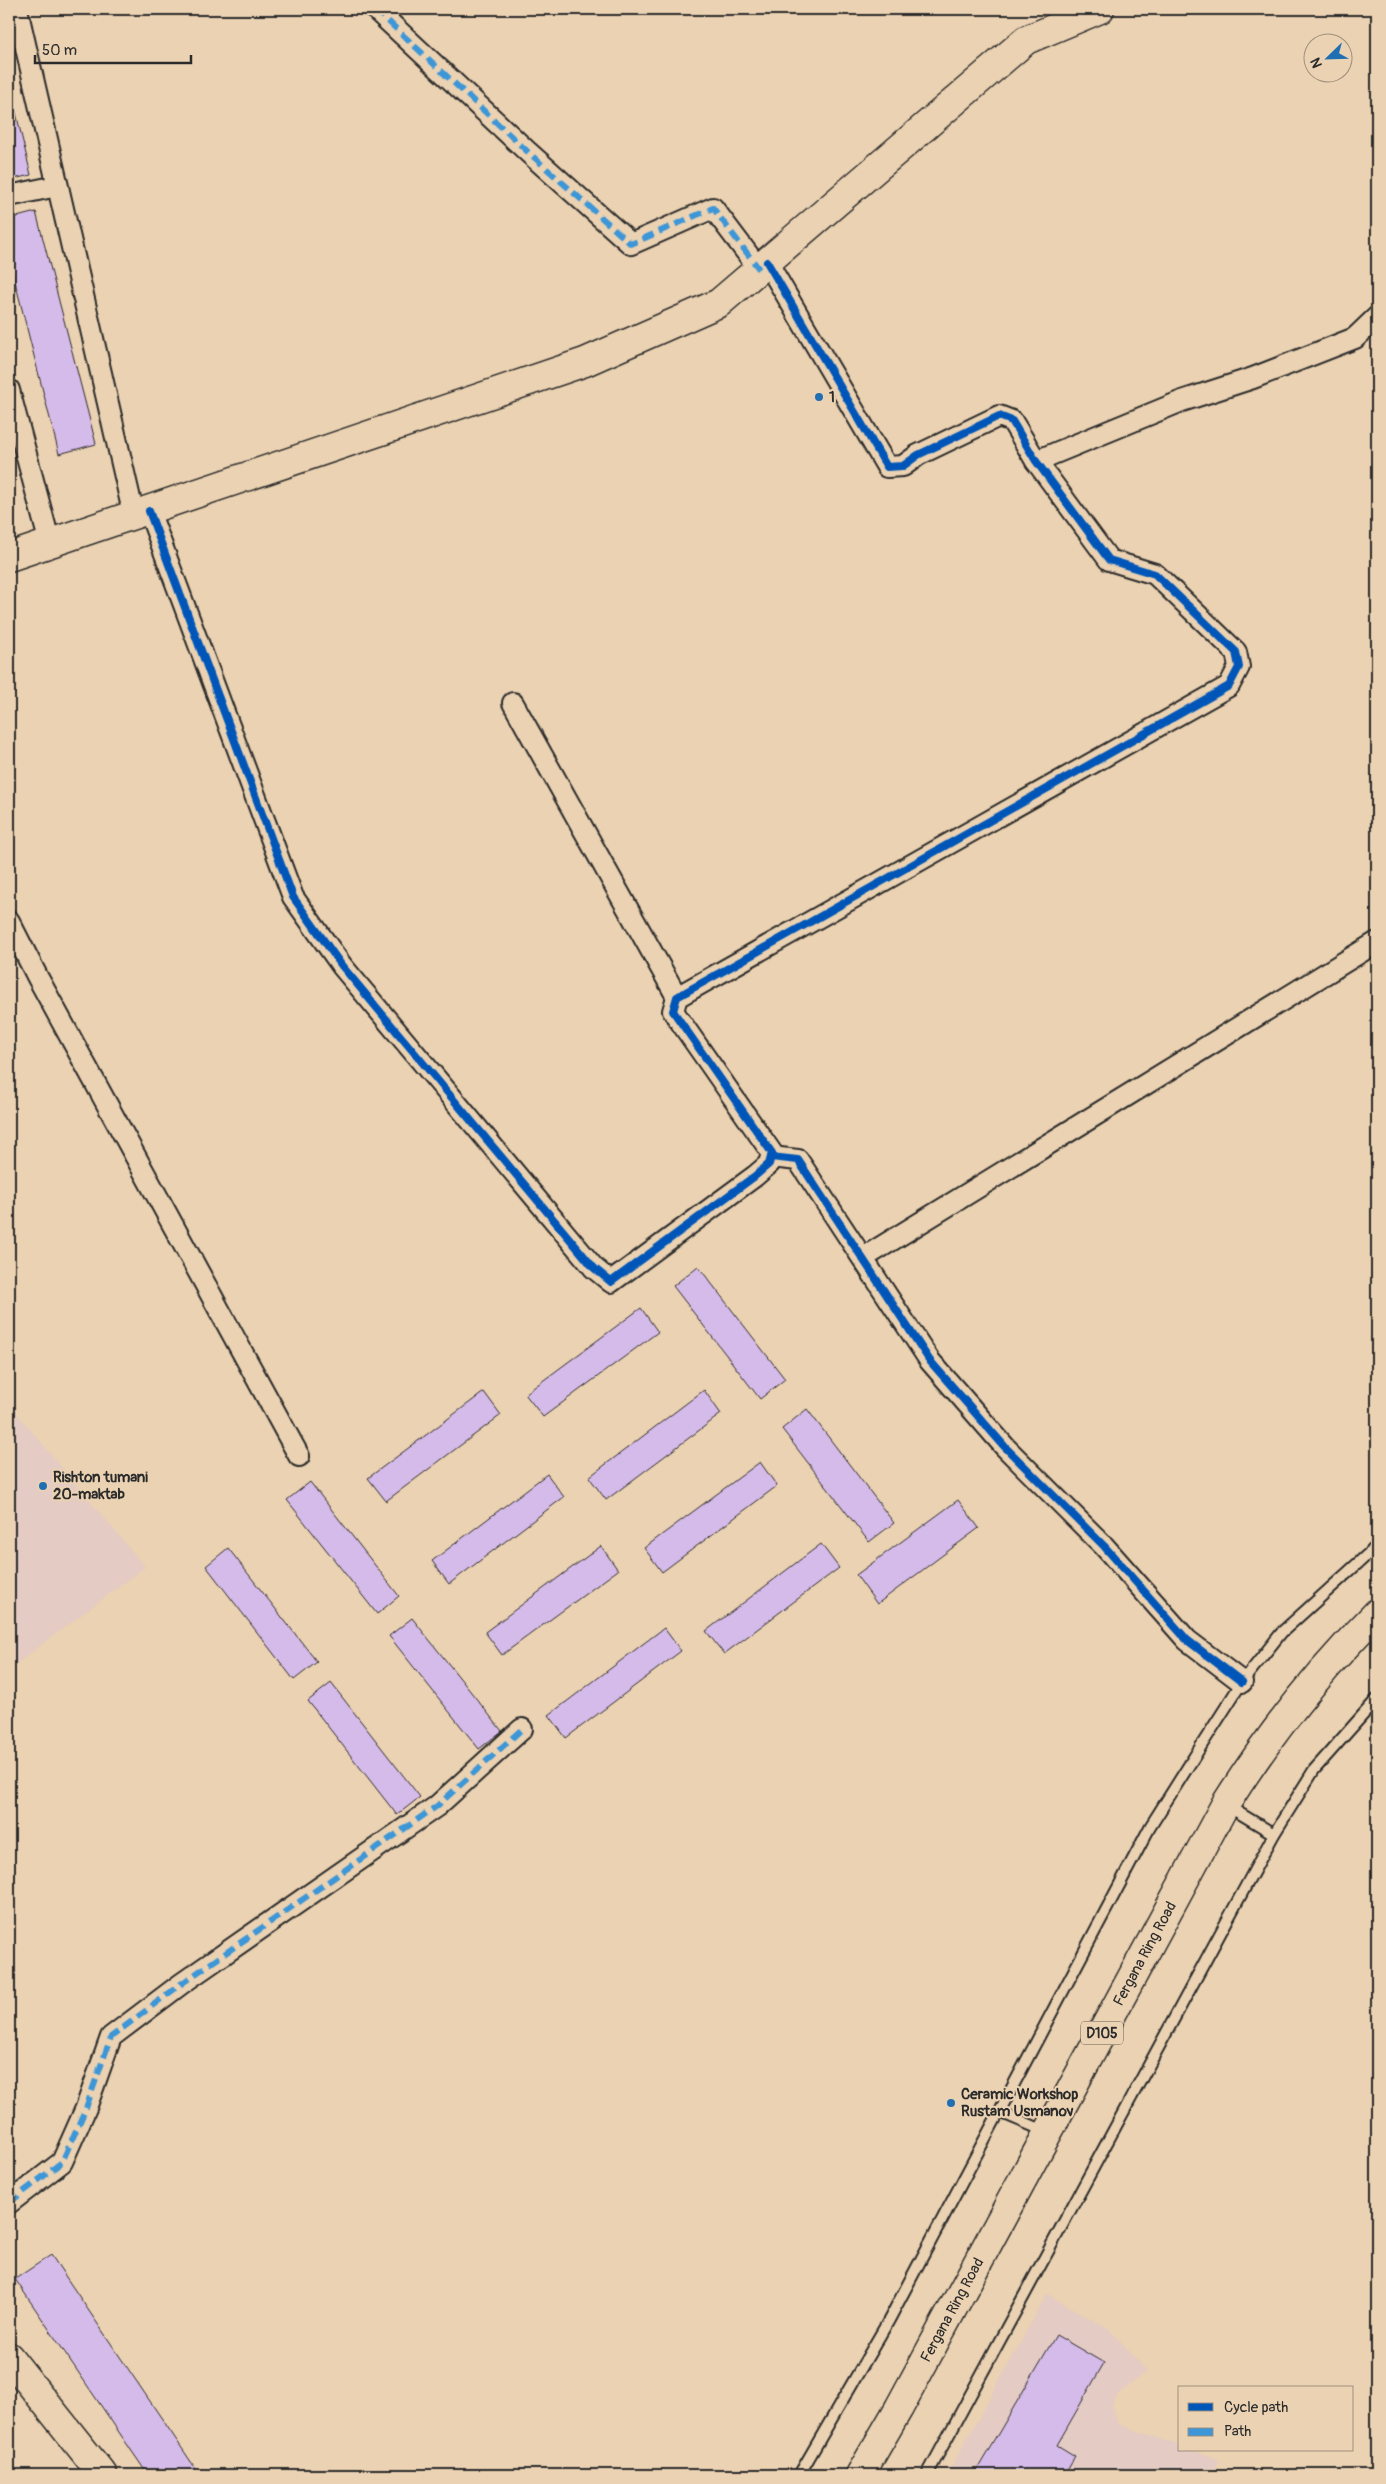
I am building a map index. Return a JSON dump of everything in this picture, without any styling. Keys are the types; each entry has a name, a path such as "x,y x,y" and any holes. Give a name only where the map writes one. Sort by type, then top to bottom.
{"street":[{"path":"16,9 57,186 141,514 293,897 342,966 594,1268 611,1282 769,1164 772,1153 673,1011 678,997 1229,686 1239,667 1236,652 1155,574 1109,560 1036,461 1012,421 999,416 918,455 903,466 888,466 763,266 713,208 631,244 528,152 375,9"},
{"path":"9,557 141,514 585,362 719,303 1026,40 1100,9"},
{"path":"9,196 57,186"},
{"path":"1036,461 1182,401 1254,378 1354,338 1377,317"},
{"path":"9,390 50,544"},
{"path":"513,703 678,997"},
{"path":"9,921 38,978 299,1456"},
{"path":"862,1258 1377,942"},
{"path":"771,1157 798,1160 930,1361 1005,1447 1104,1546 1188,1640 1242,1682"},
{"name":"Fergana Ring Road","path":"860,2475 899,2408 1225,1805 1257,1754 1289,1713 1338,1652 1377,1612"},
{"path":"9,2202 62,2162 86,2108 111,2037 181,1984 437,1806 522,1729"},
{"path":"9,2357 103,2475"}],"lane":[{"path":"799,2475 889,2320 1150,1827 1242,1682 1282,1632 1377,1546"},
{"path":"927,2475 1274,1834 1314,1770 1377,1699"},
{"path":"1225,1805 1274,1834"},
{"path":"1000,2112 1048,2132"}],"shaded area":[{"name":"Rishton tumani 20-maktab","path":"9,1404 145,1567 9,1669"},
{"path":"1047,2294 1109,2329 1147,2371 1118,2394 1112,2405 1118,2424 1178,2445 1178,2452 1197,2452 1219,2460 1214,2475 947,2475"}],"building":[{"path":"9,84 31,175 9,180"},
{"path":"36,212 96,444 59,454 9,258 9,219"},
{"path":"698,1266 785,1379 760,1399 673,1286"},
{"path":"641,1308 658,1332 543,1417 525,1394"},
{"path":"704,1390 721,1414 606,1500 589,1477"},
{"path":"484,1392 501,1415 386,1501 368,1478"},
{"path":"807,1409 894,1523 869,1542 782,1429"},
{"path":"760,1462 777,1486 662,1572 644,1548"},
{"path":"547,1474 564,1497 449,1584 432,1561"},
{"path":"310,1482 399,1596 377,1614 287,1500"},
{"path":"958,1500 979,1528 877,1604 856,1575"},
{"path":"821,1544 839,1568 724,1654 706,1631"},
{"path":"601,1546 618,1570 502,1655 485,1632"},
{"path":"228,1548 317,1662 294,1680 206,1566"},
{"path":"412,1618 502,1731 479,1749 389,1636"},
{"path":"664,1628 681,1651 566,1738 549,1715"},
{"path":"331,1683 420,1797 397,1815 308,1701"},
{"path":"51,2255 200,2475 148,2475 15,2279"},
{"path":"1056,2335 1104,2363 1057,2445 1075,2456 1064,2475 974,2475"}],"marked path":[{"path":"375,9 528,152 631,244 713,208 759,269"},
{"path":"9,2203 62,2162 86,2108 111,2037 181,1984 437,1806 522,1729"}],"cycle path":[{"path":"149,511 293,897 342,966 594,1268 611,1282 755,1176 769,1164 772,1153 673,1011 677,997 1229,686 1239,667 1236,652 1155,574 1109,560 1036,461 1012,421 999,416 918,455 903,466 887,467 767,262"},
{"path":"771,1157 798,1160 930,1361 1005,1447 1104,1546 1187,1640 1242,1682"}],"place":[{"name":"1","path":"819,397"},
{"name":"Rishton tumani 20-maktab","path":"43,1486"},
{"name":"Ceramic Workshop Rustam Usmanov","path":"951,2103"}]}
